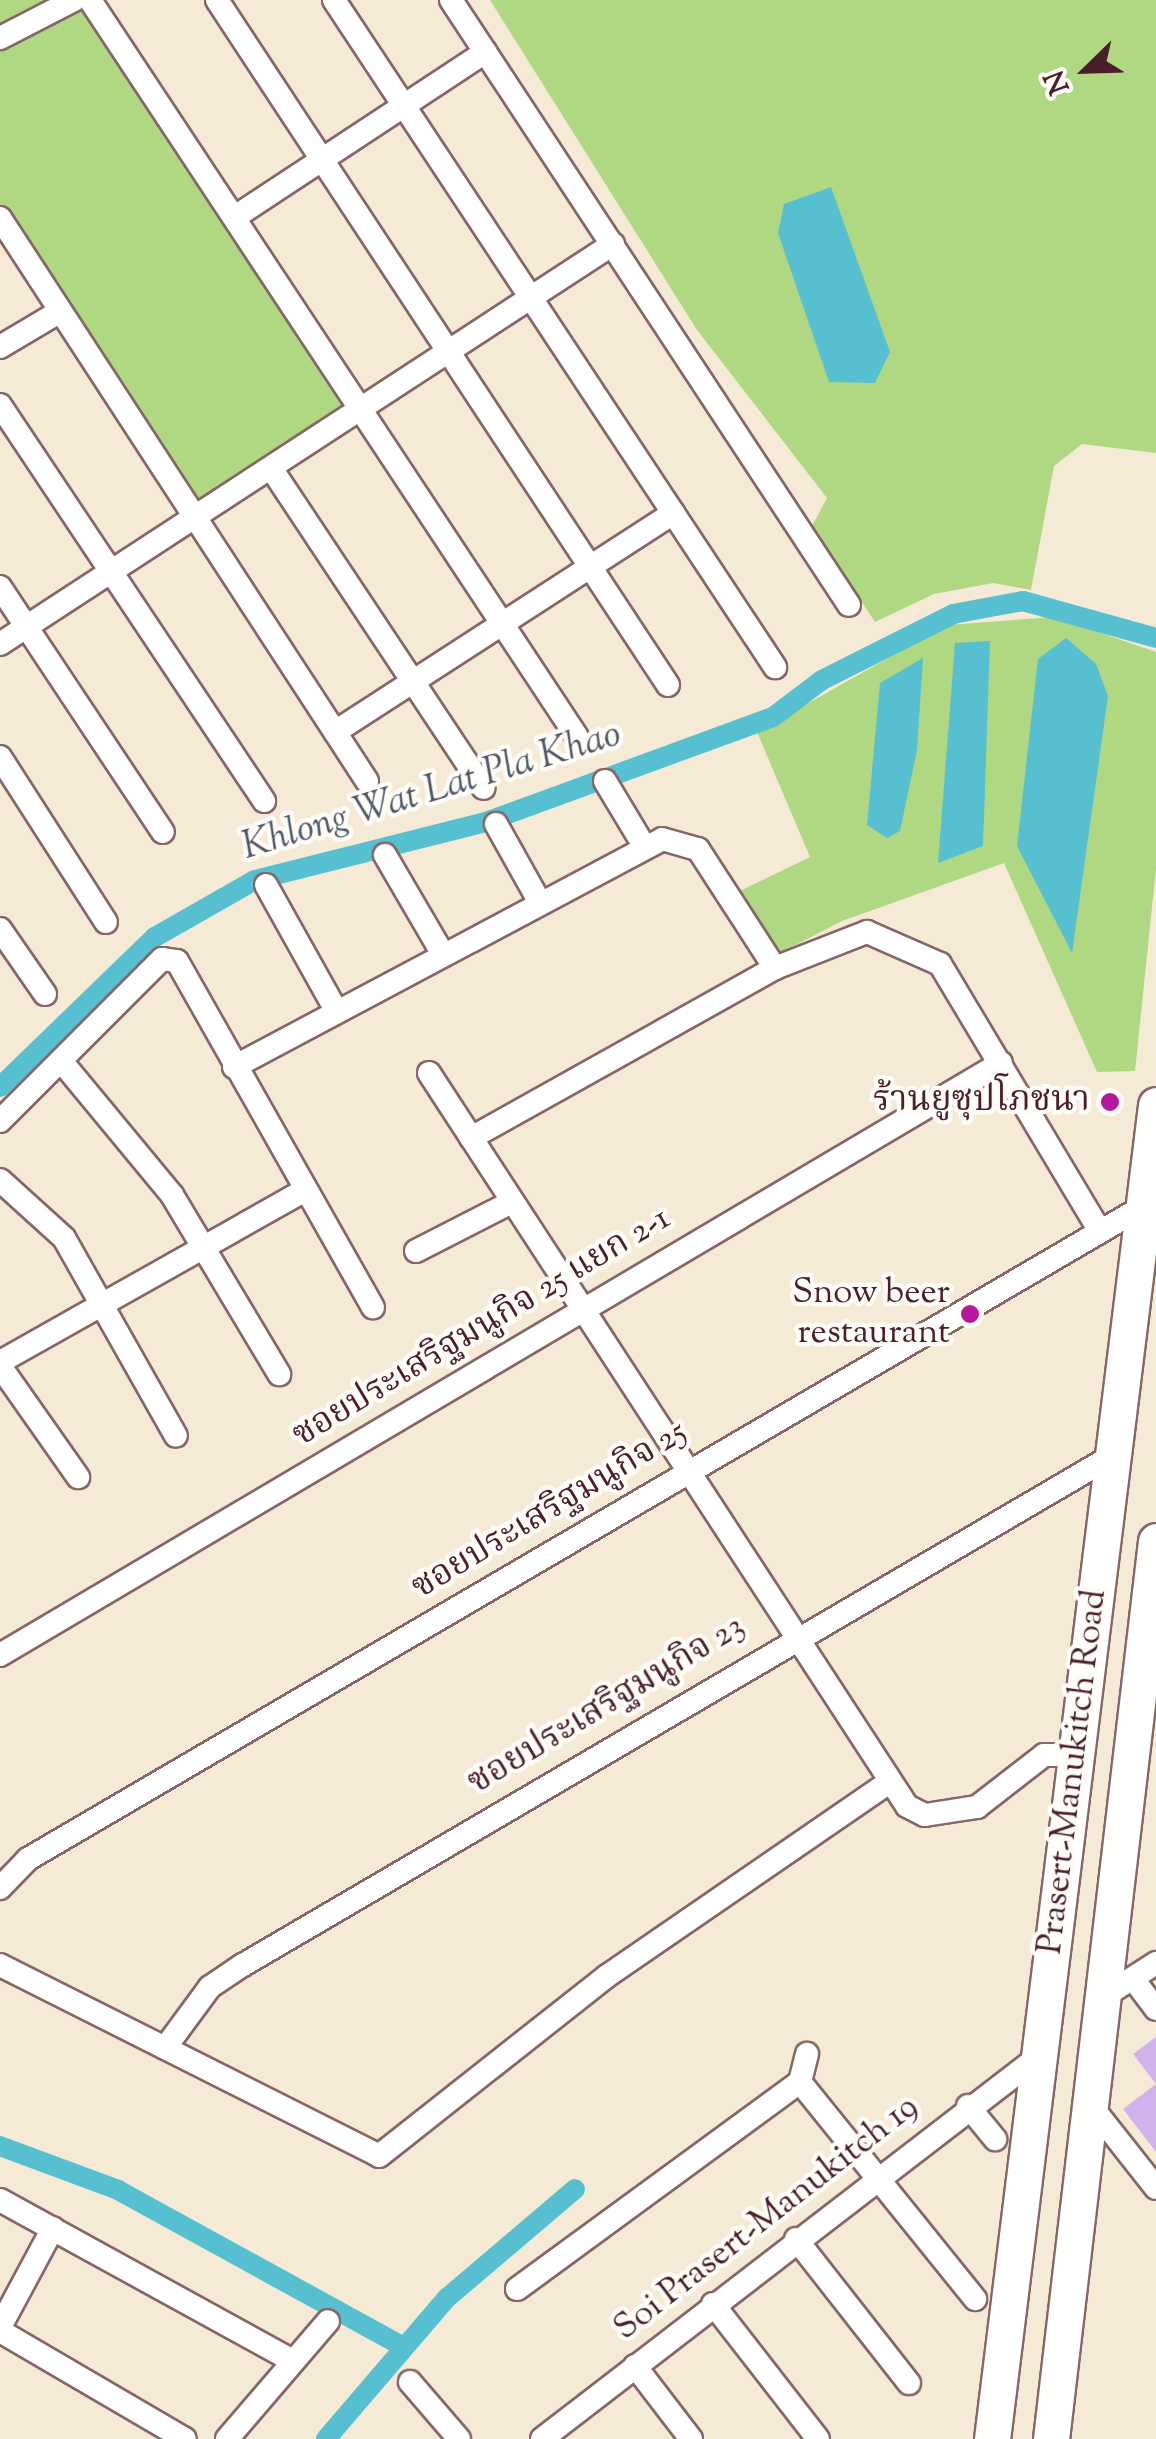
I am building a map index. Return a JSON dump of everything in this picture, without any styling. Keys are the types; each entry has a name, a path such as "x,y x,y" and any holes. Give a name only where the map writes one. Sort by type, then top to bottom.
{"main road":[{"name":"Prasert-Manukitch Road","path":"992,2439 1156,1105"},
{"name":"Prasert-Manukitch Road","path":"1051,2439 1092,2107 1100,1999 1149,1654 1156,1541"}],"street":[{"path":"0,38 74,0"},
{"path":"90,0 577,736"},
{"path":"217,0 325,158 668,685"},
{"path":"334,0 775,667"},
{"path":"451,0 850,604"},
{"path":"235,218 485,52"},
{"path":"0,218 58,312 198,514 367,781"},
{"path":"0,644 362,411 612,244"},
{"path":"0,347 58,312"},
{"path":"0,405 264,800"},
{"path":"270,468 484,788"},
{"path":"335,732 673,513"},
{"path":"0,587 163,832"},
{"path":"0,757 106,922"},
{"path":"604,781 644,846"},
{"path":"496,824 538,898"},
{"path":"234,1067 538,898 644,846 677,838 698,849 775,968"},
{"path":"385,855 442,951"},
{"path":"266,884 338,1012"},
{"path":"0,929 45,994"},
{"path":"471,1138 775,968 849,934 911,945 940,964 1098,1230"},
{"path":"0,1122 168,958 374,1308"},
{"path":"62,1062 150,1164 279,1374"},
{"name":"ซอยประเสริฐมนูกิจ 25 แยก 2-1","path":"0,1655 1001,1063"},
{"path":"429,1073 791,1636 906,1806 950,1814 977,1807 1044,1754 1077,1755"},
{"path":"0,1180 64,1238 105,1300 176,1436"},
{"path":"78,1477 0,1364 202,1244 304,1191"},
{"path":"416,1251 510,1203"},
{"name":"ซอยประเสริฐมนูกิจ 25","path":"0,1888 28,1859 684,1471 1144,1206"},
{"name":"ซอยประเสริฐมนูกิจ 23","path":"165,2048 226,1976 791,1636 1112,1456"},
{"path":"0,1965 364,2155 395,2152 606,1976 888,1783"},
{"path":"1100,1999 1156,1963"},
{"path":"1134,1980 1156,2009"},
{"path":"517,2289 800,2082 808,2054"},
{"name":"Soi Prasert-Manukitch 19","path":"547,2437 796,2238 1038,2057"},
{"path":"800,2082 881,2174 975,2299"},
{"path":"968,2106 995,2139"},
{"path":"1092,2107 1156,2188"},
{"path":"0,2200 293,2361"},
{"path":"53,2228 0,2329 186,2439"},
{"path":"796,2238 909,2383"},
{"path":"713,2304 818,2439"},
{"path":"228,2439 328,2321"},
{"path":"635,2366 691,2439"},
{"path":"410,2382 459,2439"}],"green space":[{"path":"0,0 77,0 355,426 197,529 0,233"},
{"path":"490,0 1156,0 1156,453 1082,444 1054,466 1031,590 993,583 934,594 875,622 812,526 827,498 697,330"},
{"path":"1054,617 1156,652 1156,869 1135,1071 1097,1072 1004,863 842,921 757,965 719,901 810,857 757,732 947,625"}],"water":[{"path":"831,187 890,352 875,383 829,382 778,233 784,204"},
{"path":"1066,638 1096,664 1108,696 1072,953 1017,846 1038,659"},
{"path":"990,641 983,846 938,863 955,643"},
{"path":"923,658 917,750 900,831 887,838 867,825 880,683"}],"building":[{"path":"1156,2037 1156,2084 1133,2054"},
{"path":"1156,2084 1156,2152 1123,2109"}],"waterway":[{"name":"Khlong Wat Lat Pla Khao","path":"0,1087 155,937 255,880 486,822 773,717 822,680 953,614 1023,601 1156,638"},
{"path":"0,2146 118,2190 404,2347"},
{"path":"326,2439 447,2298 575,2189"}],"place":[{"name":"ร้านยูซุปโภชนา","path":"1110,1102"},
{"name":"Snow beer restaurant","path":"970,1314"}]}
